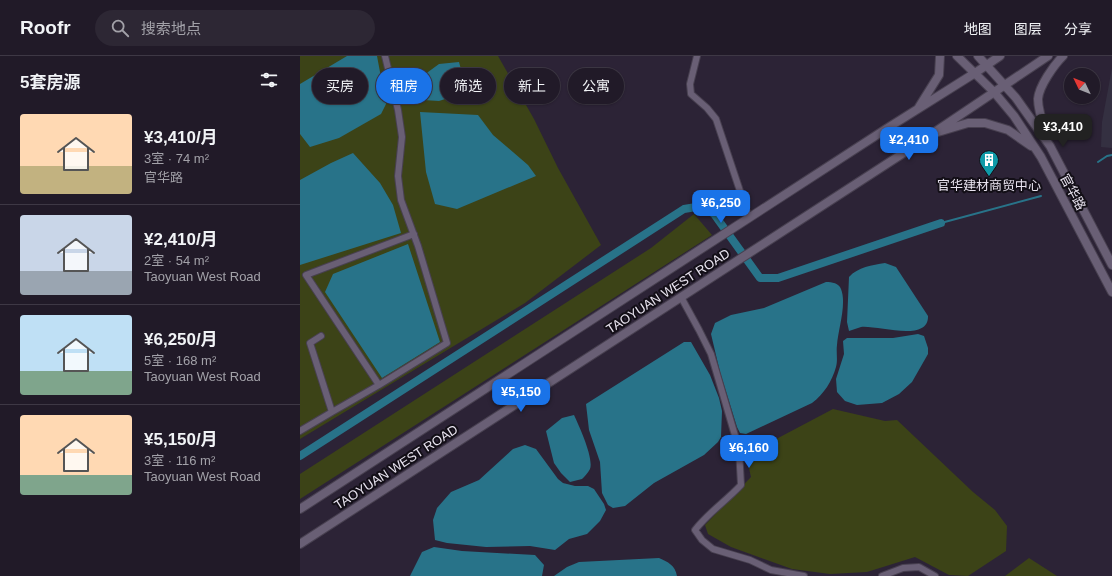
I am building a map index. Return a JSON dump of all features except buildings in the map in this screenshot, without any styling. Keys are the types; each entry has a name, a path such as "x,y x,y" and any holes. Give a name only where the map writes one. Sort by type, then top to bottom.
{"main road":[{"path":"916,110 940,75 940,56"},
{"name":"官华路","path":"957,56 994,92 1014,116 1037,150 1112,292"},
{"name":"官华路","path":"978,56 1005,84 1035,123 1050,146 1112,265"},
{"name":"TAOYUAN WEST ROAD","path":"300,509 740,223 976,73 1000,56"},
{"name":"TAOYUAN WEST ROAD","path":"300,544 932,134 1048,56"},
{"path":"1050,146 1042,122 1038,98 1045,79 1056,62 1062,56"},
{"path":"932,134 968,124 985,123 1008,130 1037,150"}],"street":[{"path":"300,431 447,343 414,234 401,200 398,176 402,137 398,110 385,56"},
{"path":"696,56 690,84 691,94 707,108 716,119 749,218"},
{"path":"379,385 306,275 414,234"},
{"path":"680,297 711,354 738,449 741,485 728,499 702,521 695,530 702,540 713,549 750,560 771,570 804,576"},
{"path":"321,336 310,343 332,412"},
{"path":"882,576 903,568 918,566 935,576"}],"shaded area":[{"path":"1112,68 1112,148 1101,147 1102,122"}],"green space":[{"path":"300,56 498,56 505,68 504,104 525,104 558,168 601,245 525,303 300,439"},
{"path":"694,214 712,235 300,499 300,474 651,248"},
{"path":"833,409 885,421 897,420 973,492 995,510 1007,526 1006,551 968,576 949,575 915,557 867,572 830,574 792,569 731,547 708,534 705,525 751,477 746,455"},
{"path":"1029,558 1057,576 1005,576"}],"water":[{"path":"347,56 377,56 379,68 376,68 376,104 386,104 381,114 339,138 310,147 300,134 300,84 312,77 312,104 368,104 368,68 327,68"},
{"path":"459,62 461,68 440,68 440,101 432,101 432,69 439,64"},
{"path":"420,112 478,115 493,135 528,165 536,176 457,209 435,204 426,172"},
{"path":"353,153 380,183 393,205 401,233 300,265 300,180"},
{"path":"408,244 440,342 382,378 325,292 333,274"},
{"path":"885,263 896,267 928,316 926,324 920,329 911,331 861,327 849,331 847,322 849,277 861,269"},
{"path":"826,282 839,285 843,295 842,317 837,345 837,364 830,382 820,396 812,403 746,434 740,433 720,372 711,334 715,323 731,315 764,308"},
{"path":"918,334 924,336 928,348 928,354 912,382 899,394 882,403 857,405 845,401 837,392 836,379 844,354 843,341 847,338 893,338"},
{"path":"684,342 691,342 710,375 719,398 722,411 721,437 718,442 704,455 654,483 625,506 613,508 608,505 602,493 600,462 589,430 586,404"},
{"path":"574,415 585,442 591,464 590,469 582,479 570,482 554,463 546,431 562,418"},
{"path":"525,445 536,449 558,479 563,483 575,486 588,486 594,489 604,504 606,510 600,521 587,534 569,539 555,550 530,546 486,547 447,543 435,540 433,520 437,508 451,492 479,480 513,449"},
{"path":"434,547 462,551 535,555 544,565 542,576 410,576 422,552"},
{"path":"659,558 675,569 677,576 554,576 567,567 579,562"}],"waterway":[{"path":"1098,162 1107,156 1112,155"},
{"path":"941,223 1041,196"},
{"path":"300,456 684,209 702,206 714,214 760,278 778,278 941,223"}],"place":[{"name":"官华建材商贸中心","path":"989,177"}]}
